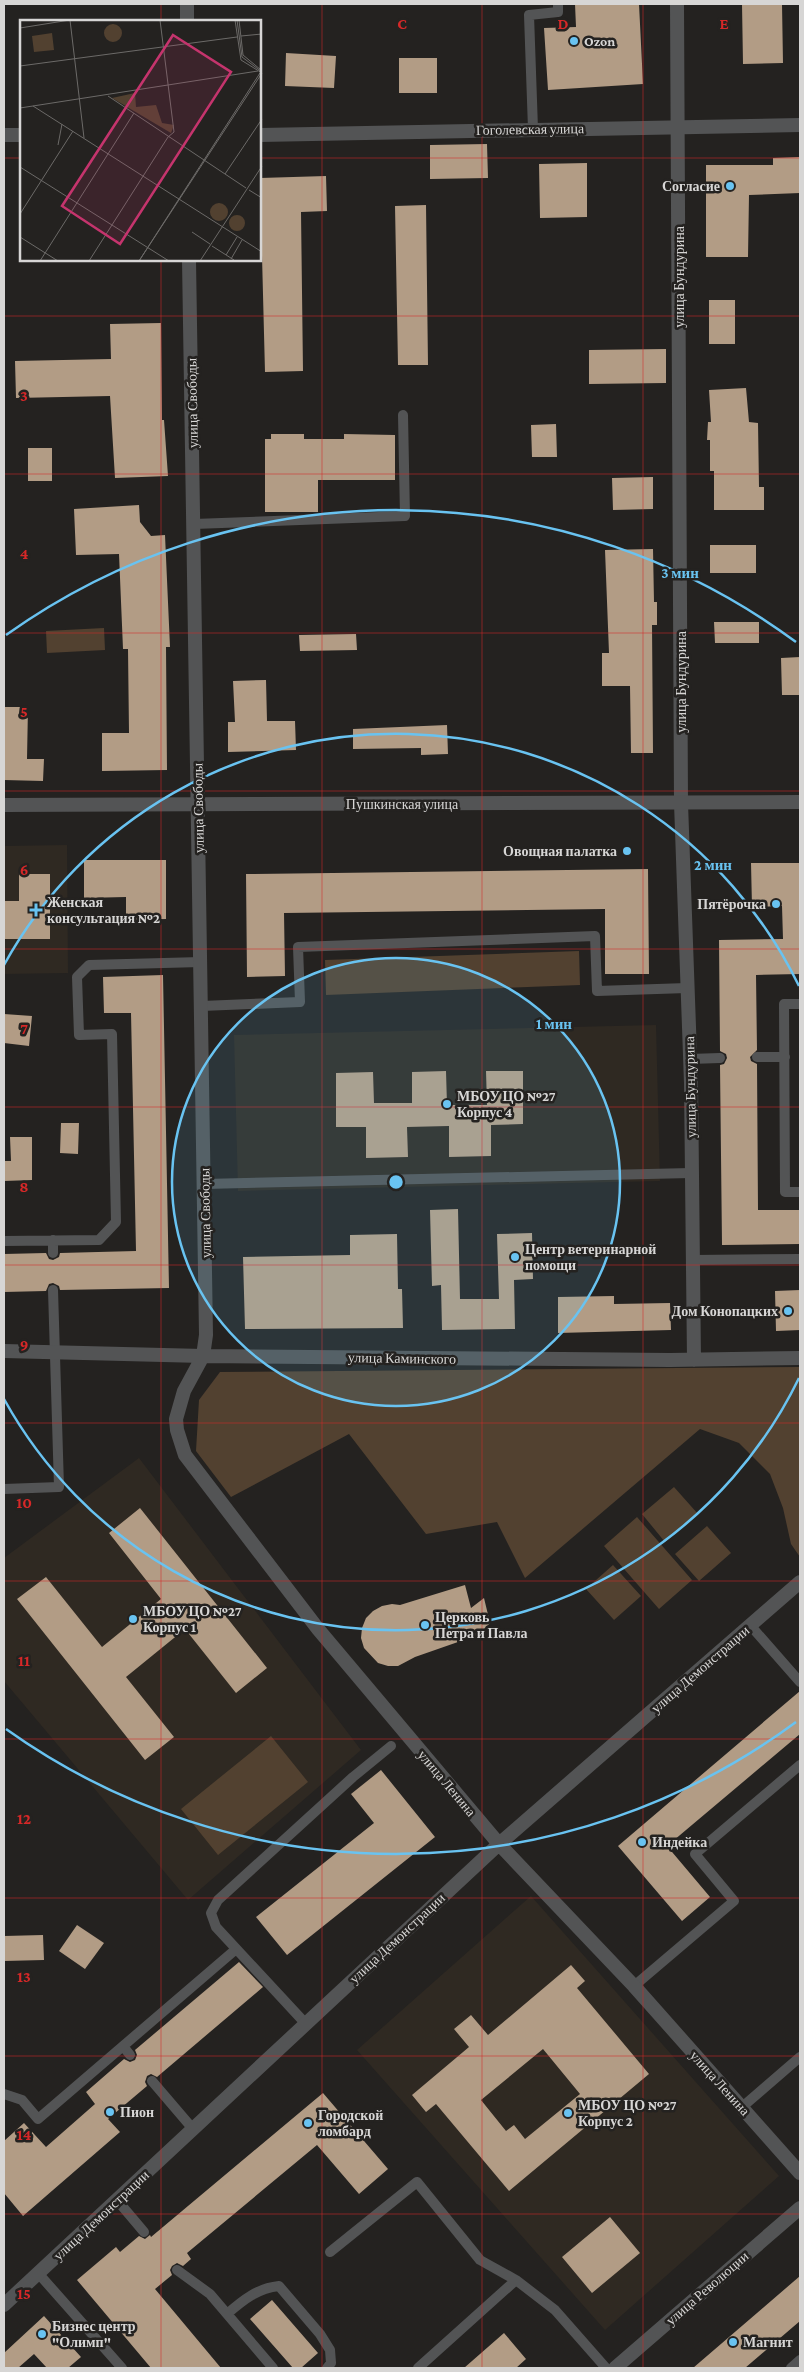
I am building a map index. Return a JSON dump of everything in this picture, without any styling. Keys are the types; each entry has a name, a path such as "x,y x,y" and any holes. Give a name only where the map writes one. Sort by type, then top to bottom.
{"street":[{"path":"187,4 187,20"},
{"name":"улица Бундурина","path":"677,4 681,803 690,1059 694,1360"},
{"name":"Гоголевская улица","path":"261,135 800,124"},
{"path":"4,135 20,135"},
{"name":"улица Свободы","path":"189,261 202,1006 206,1335 203,1356"},
{"name":"Пушкинская улица","path":"4,805 800,802"},
{"name":"улица Каминского","path":"4,1352 203,1356 694,1360 800,1358"},
{"name":"улица Ленина","path":"203,1356 184,1391 176,1419 177,1430 185,1455 318,1629 499,1844 634,1986 800,2173"},
{"name":"улица Демонстрации","path":"4,2305 499,1844 800,1582"},
{"name":"улица Революции","path":"614,2368 800,2208"}],"lane":[{"path":"533,129 529,15 558,12 558,4"},
{"path":"194,524 405,516 403,415"},
{"path":"202,1006 300,1002 298,947 585,936 595,936 597,991 688,988"},
{"path":"4,1242 99,1240 116,1222 112,1034 79,1035 78,977 89,965 201,962"},
{"path":"800,1004 784,1004 784,1192 800,1192"},
{"path":"757,1057 784,1057"},
{"path":"690,1059 720,1058"},
{"path":"204,1184 692,1173"},
{"path":"53,1240 54,1253"},
{"path":"693,1260 800,1259"},
{"path":"4,1489 59,1487 53,1290"},
{"path":"750,1625 800,1682"},
{"path":"306,2024 216,1927 210,1913 218,1900 353,1777 391,1746"},
{"path":"634,1986 734,1901 695,1854 800,1765"},
{"path":"4,2094 22,2100 38,2119 236,1950"},
{"path":"123,2046 130,2054"},
{"path":"741,2108 800,2057"},
{"path":"152,2081 193,2129"},
{"path":"330,2252 417,2182 480,2260 516,2280 555,2310 606,2368"},
{"path":"117,2200 144,2232"},
{"path":"177,2270 210,2294 274,2368"},
{"path":"38,2273 122,2368"},
{"path":"418,2368 516,2280"},
{"path":"227,2314 242,2301 265,2287 279,2286 320,2334 330,2350 331,2363 327,2368"},
{"path":"791,2368 800,2360"}],"shaded area":[{"path":"104,628 105,650 47,653 46,631"},
{"name":"Женская консультация №2","path":"67,845 68,973 4,974 4,846"},
{"path":"579,951 580,985 326,995 325,960"},
{"name":"МБОУ ЦО №27 Корпус 4","path":"656,1025 660,1181 238,1191 234,1035"},
{"path":"800,1367 800,1557 791,1544 783,1508 770,1474 739,1443 700,1429 525,1578 497,1522 426,1534 349,1434 231,1497 196,1451 199,1400 220,1372"},
{"name":"МБОУ ЦО №27 Корпус 1","path":"139,1458 361,1750 188,1900 4,1681 4,1558"},
{"path":"674,1487 698,1514 665,1542 642,1514"},
{"path":"637,1517 692,1580 659,1609 604,1546"},
{"path":"707,1526 731,1553 699,1581 675,1554"},
{"path":"613,1565 641,1596 614,1620 586,1589"},
{"path":"271,1736 308,1782 218,1855 181,1809"},
{"name":"МБОУ ЦО №27 Корпус 2","path":"531,1896 779,2176 605,2330 357,2050"}],"building":[{"path":"575,4 639,4 643,84 548,90 544,28 576,27"},
{"path":"742,4 782,4 783,63 743,64"},
{"path":"286,53 336,56 334,88 285,86"},
{"path":"399,58 437,58 437,93 399,93"},
{"path":"487,144 488,178 430,179 430,145"},
{"path":"800,157 800,193 749,195 748,257 706,257 706,165 773,165 773,158"},
{"path":"587,163 587,217 540,218 539,164"},
{"path":"326,176 327,211 301,212 303,371 265,372 261,178"},
{"path":"426,205 428,365 398,365 395,206"},
{"path":"709,300 735,300 735,344 709,344"},
{"path":"161,323 162,420 164,420 168,476 115,478 110,396 16,398 15,361 111,359 110,324"},
{"path":"666,349 666,383 589,384 589,350"},
{"path":"746,388 749,422 758,423 759,487 764,487 764,510 714,510 714,471 710,471 710,440 707,440 708,422 711,422 709,390"},
{"path":"556,424 557,457 532,457 531,425"},
{"path":"271,434 304,434 304,439 344,439 344,434 395,435 395,480 318,480 318,512 265,512 265,439 271,439"},
{"path":"28,448 52,448 52,481 28,481"},
{"path":"653,477 653,509 613,510 612,478"},
{"path":"139,505 140,522 151,536 165,535 170,647 166,647 167,770 102,771 102,733 129,733 128,649 123,649 119,554 76,555 74,509"},
{"path":"710,545 756,545 756,573 710,573"},
{"path":"653,549 654,602 657,602 657,625 652,625 653,753 631,753 630,686 602,686 602,653 609,653 605,550"},
{"path":"714,622 759,622 759,643 715,643"},
{"path":"356,634 357,650 300,651 299,635"},
{"path":"800,657 800,695 782,695 781,658"},
{"path":"266,680 267,721 295,721 296,750 228,752 228,722 235,722 233,681"},
{"path":"4,707 28,707 27,759 44,759 43,781 4,780"},
{"path":"447,725 448,754 421,755 421,748 353,749 353,729"},
{"path":"84,860 166,860 166,919 126,920 126,897 84,898"},
{"path":"751,863 800,863 800,974 756,975 757,1050 750,1057 751,1061 757,1064 758,1210 800,1210 800,1244 722,1245 720,1065 724,1064 727,1058 726,1054 720,1051 719,940 783,939 782,906 752,907"},
{"path":"648,869 649,974 605,974 605,909 284,913 285,976 247,977 246,874"},
{"path":"19,874 50,874 50,939 4,939 4,901 19,901"},
{"path":"163,975 169,1288 60,1290 59,1286 53,1283 49,1284 46,1291 4,1292 4,1254 46,1253 49,1259 53,1260 59,1257 60,1253 136,1251 131,1013 104,1013 103,977"},
{"path":"4,1014 32,1016 29,1046 4,1043"},
{"name":"МБОУ ЦО №27 Корпус 4","path":"446,1071 447,1105 487,1105 486,1071 523,1071 523,1124 491,1125 491,1156 449,1157 449,1126 407,1127 408,1157 366,1158 366,1127 336,1127 336,1073 373,1072 374,1103 412,1103 412,1072"},
{"path":"61,1123 79,1123 78,1154 60,1153"},
{"path":"10,1137 32,1137 32,1180 4,1181 4,1161 11,1161"},
{"path":"458,1209 460,1299 499,1299 497,1234 532,1233 533,1279 514,1280 515,1329 442,1330 441,1285 432,1286 430,1210"},
{"path":"397,1234 398,1289 402,1289 403,1328 245,1329 243,1257 350,1255 350,1235"},
{"name":"Дом Конопацких","path":"800,1290 800,1330 776,1331 775,1291"},
{"path":"614,1296 614,1304 670,1303 671,1330 558,1333 558,1297"},
{"path":"140,1508 267,1668 236,1693 185,1629 126,1677 174,1737 145,1760 17,1599 46,1577 102,1647 161,1599 109,1533"},
{"name":"Церковь Петра и Павла","path":"465,1585 471,1608 484,1598 490,1623 478,1635 415,1657 398,1666 378,1663 364,1648 361,1638 362,1628 366,1618 373,1611 382,1606 400,1605"},
{"path":"800,1691 800,1734 667,1846 710,1897 682,1921 618,1846"},
{"path":"381,1770 435,1837 287,1955 256,1917 374,1823 351,1794"},
{"path":"77,1925 104,1943 85,1969 59,1951"},
{"path":"43,1935 44,1960 4,1961 4,1936"},
{"path":"239,1962 263,1987 157,2077 151,2074 147,2076 145,2082 147,2086 108,2119 120,2132 23,2216 4,2193 4,2141 24,2123 46,2147 95,2104 86,2092 124,2059 130,2062 135,2060 137,2055 135,2050"},
{"path":"571,1965 585,1981 577,1988 649,2074 509,2191 436,2104 426,2112 412,2095 469,2047 454,2029 471,2015 488,2035","holes":["543,2049 580,2094 525,2139 514,2125 506,2131 481,2100"]},
{"path":"323,2093 388,2169 359,2194 317,2145 187,2253 191,2259 183,2266 177,2263 172,2266 170,2270 172,2275 155,2289 221,2368 151,2368 77,2280 116,2247 120,2252 139,2236 145,2239 150,2235 151,2237"},
{"path":"610,2217 640,2253 592,2293 562,2257"},
{"path":"800,2276 800,2321 745,2368 693,2368"},
{"path":"272,2300 318,2353 301,2368 293,2368 250,2319"},
{"name":"Бизнес центр \"Олимп\"","path":"44,2316 81,2357 68,2368 47,2368 34,2354 18,2368 4,2368 4,2353"},
{"path":"504,2333 526,2359 516,2368 464,2368"}],"place":[{"name":"Ozon","path":"574,41"},
{"name":"Согласие","path":"730,186"},
{"name":"Овощная палатка","path":"627,851"},
{"name":"Пятёрочка","path":"776,904"},
{"name":"Женская консультация №2","path":"36,910"},
{"name":"МБОУ ЦО №27 Корпус 4","path":"447,1104"},
{"name":"Центр ветеринарной помощи","path":"515,1257"},
{"name":"Дом Конопацких","path":"788,1311"},
{"name":"МБОУ ЦО №27 Корпус 1","path":"133,1619"},
{"name":"Церковь Петра и Павла","path":"425,1625"},
{"name":"Индейка","path":"642,1842"},
{"name":"Пион","path":"110,2112"},
{"name":"МБОУ ЦО №27 Корпус 2","path":"568,2113"},
{"name":"Городской ломбард","path":"308,2123"},
{"name":"Бизнес центр \"Олимп\"","path":"42,2334"},
{"name":"Магнит","path":"733,2342"}]}
